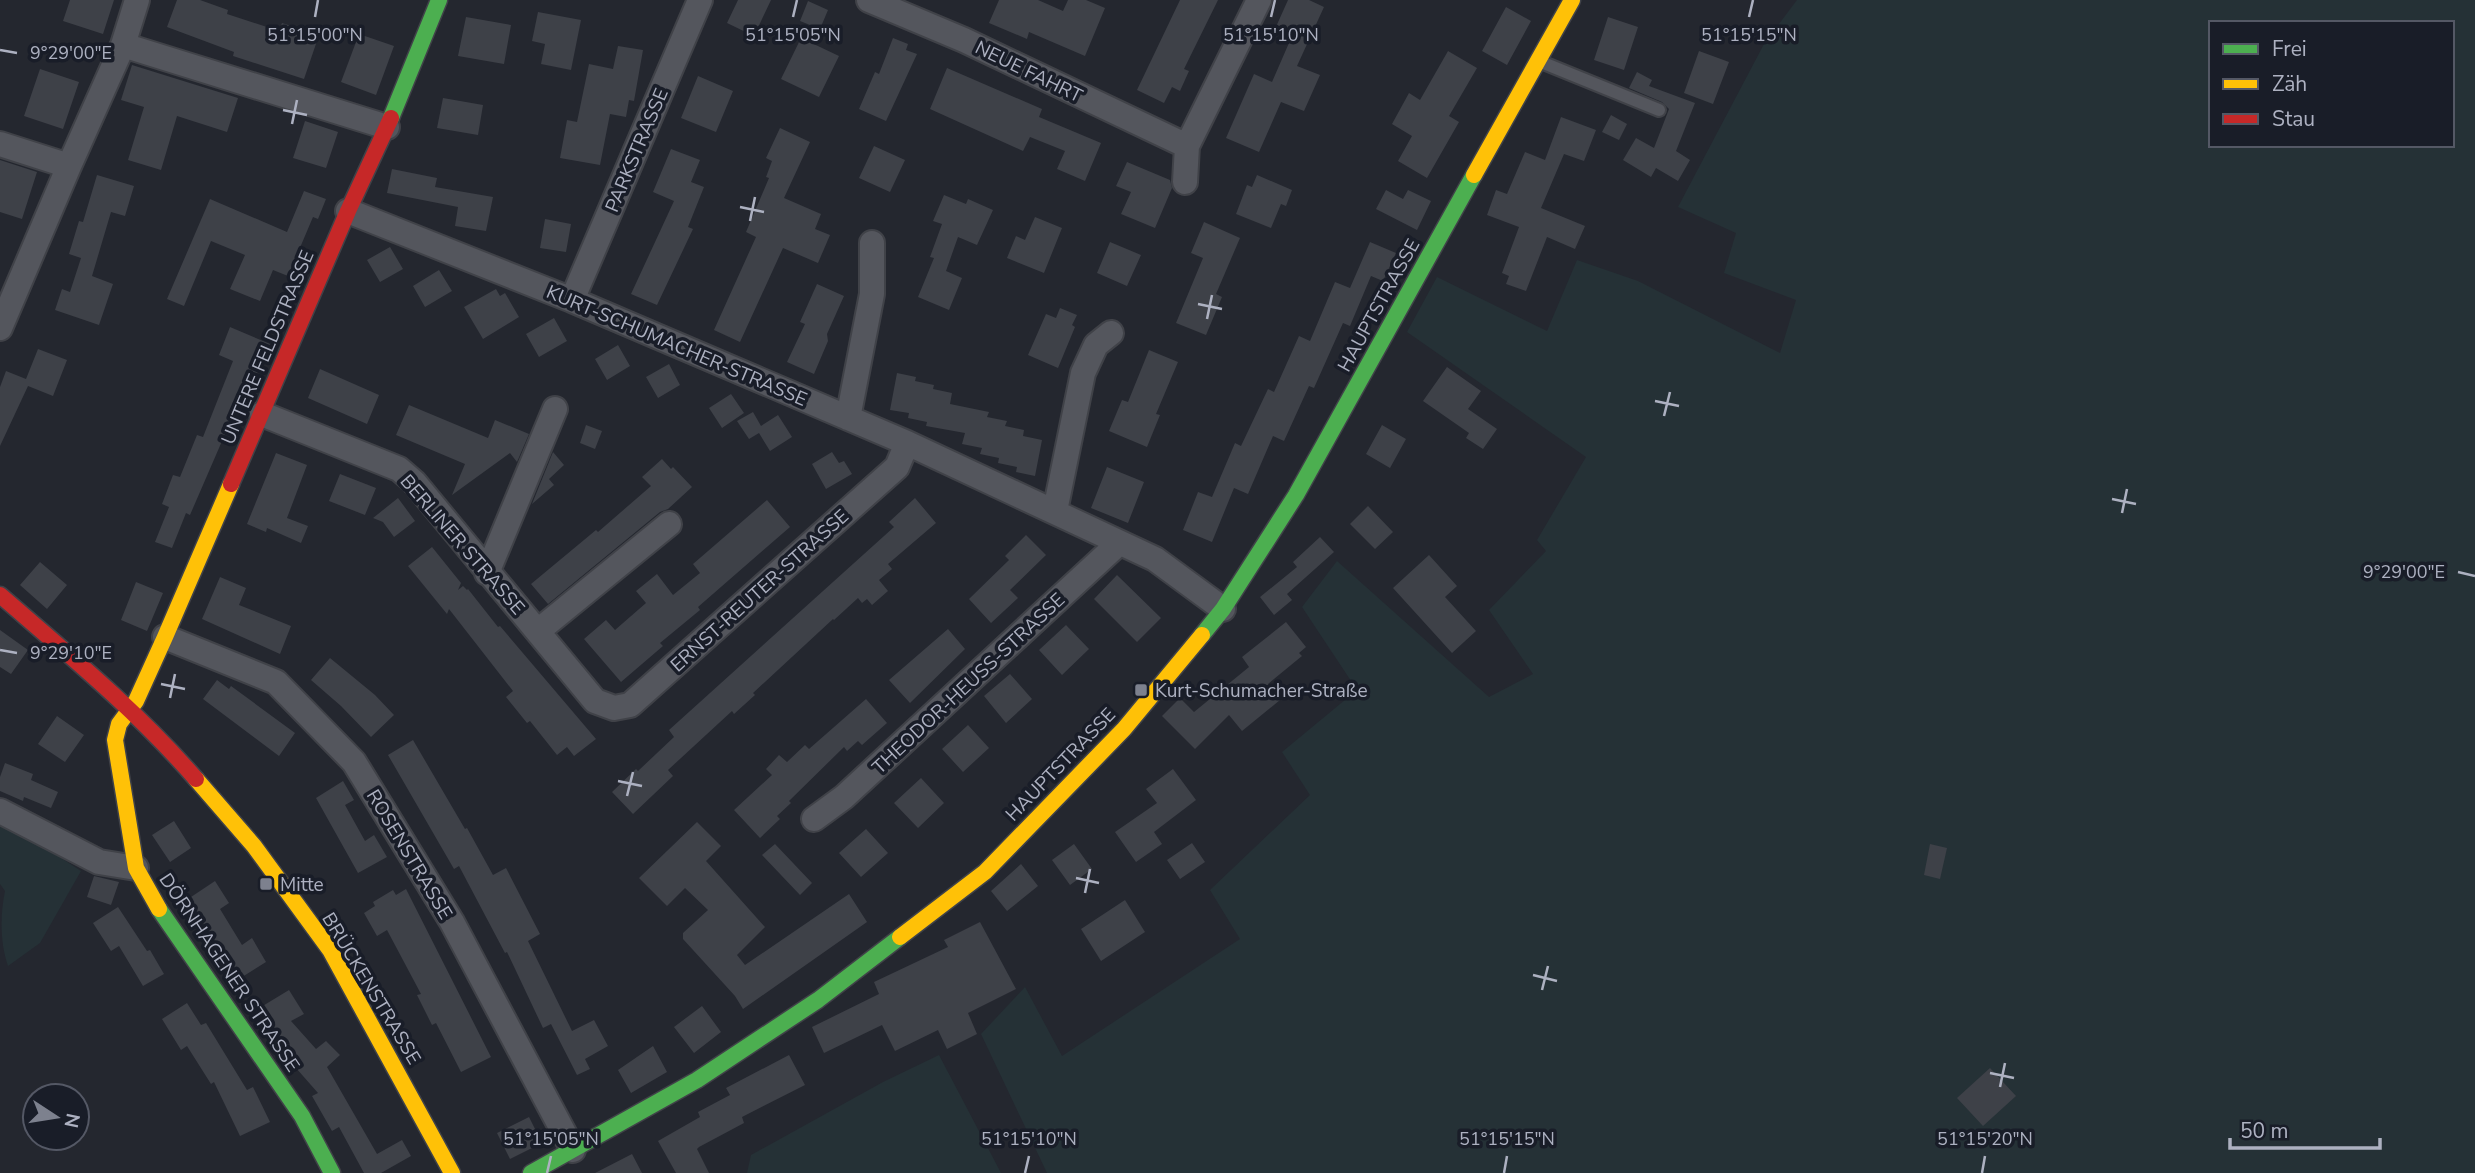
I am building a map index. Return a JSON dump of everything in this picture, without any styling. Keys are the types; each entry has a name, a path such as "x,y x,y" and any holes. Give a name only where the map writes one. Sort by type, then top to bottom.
{"street":[{"path":"0,328 123,45 137,0"},
{"name":"UNTERE FELDSTRASSE","path":"130,709 165,637 348,211 387,127 439,0"},
{"name":"PARKSTRASSE","path":"572,300 700,0"},
{"name":"NEUE FAHRT","path":"869,0 964,40 1187,146"},
{"path":"1185,182 1187,146 1259,0"},
{"name":"HAUPTSTRASSE","path":"531,1173 697,1080 818,1000 985,872 1124,729 1223,609 1296,495 1572,0"},
{"path":"123,45 387,127"},
{"path":"0,144 69,166"},
{"name":"KURT-SCHUMACHER-STRASSE","path":"348,211 572,300 906,443 1155,559 1223,609"},
{"path":"848,418 872,294 872,243"},
{"path":"1055,511 1083,373 1096,345 1111,333"},
{"path":"487,573 555,409"},
{"name":"BERLINER STRASSE","path":"261,414 398,469 414,482 595,701"},
{"name":"ERNST-REUTER-STRASSE","path":"595,701 614,708 630,705 897,467 906,443"},
{"path":"538,631 669,524"},
{"name":"THEODOR-HEUSS-STRASSE","path":"814,819 844,797 1119,543"},
{"path":"0,595 130,709"},
{"name":"ROSENSTRASSE","path":"165,637 276,682 354,762 452,922 573,1150"},
{"name":"DÖRNHAGENER STRASSE","path":"130,709 119,724 115,740 136,869 162,914 302,1116 332,1173"},
{"name":"BRÜCKENSTRASSE","path":"130,709 171,750 254,846 330,950 452,1173"},
{"path":"0,811 99,862 136,869"}],"lane":[{"path":"1537,60 1659,110"}],"shaded area":[{"path":"1797,0 2475,0 2475,1173 1047,1173 981,1034 1025,987 1062,1056 1240,939 1210,890 1310,795 1282,752 1357,690 1302,607 1337,561 1489,697 1533,674 1489,610 1546,551 1537,540 1586,457 1407,332 1437,277 1547,331 1577,260 1638,281 1780,353 1796,300 1724,273 1736,233 1678,207 1764,44"},
{"path":"5,821 81,871 40,943 8,966 2,929 5,891 0,884 0,827"},
{"path":"939,1055 1001,1173 747,1173 751,1155 883,1082"}],"building":[{"path":"70,0 114,0 103,34 63,21"},
{"path":"177,0 200,0 228,10 227,14 279,31 282,23 319,35 304,79 233,56 234,52 167,27"},
{"path":"738,0 771,0 754,36 727,23"},
{"path":"999,0 1038,0 1063,11 1068,0 1086,0 1105,8 1085,56 1029,32 1027,39 989,23"},
{"path":"1180,0 1218,0 1184,69 1189,71 1180,91 1172,87 1164,103 1137,90"},
{"path":"1288,0 1309,0 1324,7 1297,66 1320,75 1304,111 1281,102 1259,152 1226,138 1254,74 1272,82 1292,36 1275,29"},
{"path":"808,1 828,10 820,29 800,21"},
{"path":"1506,7 1531,21 1507,65 1482,51"},
{"path":"538,12 581,20 571,70 541,64 545,44 532,41"},
{"path":"466,17 511,25 504,64 458,56"},
{"path":"1608,17 1638,27 1624,70 1594,60"},
{"path":"359,34 394,46 376,95 341,82"},
{"path":"801,38 839,56 819,97 781,79"},
{"path":"893,38 908,44 906,50 917,54 886,121 859,109 875,72 879,74"},
{"path":"618,46 643,50 634,101 629,100 626,117 610,114 600,165 560,158 567,120 577,122 589,64 613,69"},
{"path":"1448,51 1477,68 1449,116 1459,122 1427,178 1398,161 1412,136 1392,124 1409,93 1420,100"},
{"path":"1699,51 1729,62 1713,104 1684,93"},
{"path":"132,65 238,98 227,132 177,116 161,170 128,160 144,107 121,100"},
{"path":"947,68 1042,109 1039,117 1101,143 1085,181 1057,169 1065,151 1030,137 1023,151 930,109"},
{"path":"40,69 79,82 63,129 24,116"},
{"path":"1637,72 1652,80 1649,86 1695,103 1676,151 1690,160 1678,181 1656,168 1651,177 1623,160 1636,138 1654,148 1669,109 1662,102 1629,88"},
{"path":"698,76 733,91 716,132 681,118"},
{"path":"443,98 483,105 478,135 437,128"},
{"path":"1611,115 1627,124 1619,140 1602,132"},
{"path":"1561,117 1596,130 1584,161 1564,154 1541,208 1585,226 1575,249 1547,237 1526,291 1506,284 1509,276 1502,273 1519,227 1487,215 1496,190 1507,194 1525,152 1545,160"},
{"path":"305,121 338,132 326,168 293,158"},
{"path":"780,128 810,142 784,198 821,214 815,229 830,235 818,263 783,248 740,342 714,330 756,237 746,232 769,178 766,177 772,161 766,158"},
{"path":"874,146 905,160 890,192 859,178"},
{"path":"671,149 700,160 691,182 704,187 688,227 693,229 657,305 631,294 674,201 653,192"},
{"path":"0,160 37,172 22,219 0,212"},
{"path":"1127,162 1170,180 1172,188 1155,228 1121,214 1131,192 1116,186"},
{"path":"392,169 437,178 435,187 493,197 486,231 455,226 458,207 387,193"},
{"path":"97,175 134,186 125,216 111,212 92,276 113,284 99,325 55,310 62,289 70,292 81,258 69,254 79,221 83,222"},
{"path":"1257,175 1292,190 1286,206 1281,204 1271,228 1236,214 1247,185 1252,187"},
{"path":"1386,190 1403,199 1408,190 1431,201 1417,230 1376,209"},
{"path":"304,191 326,199 318,219 313,217 288,276 273,270 260,301 230,289 245,255 211,241 184,306 167,299 210,199 287,232"},
{"path":"944,195 966,204 968,199 993,210 977,245 958,237 946,271 962,278 949,310 918,297 934,258 930,257 942,224 933,221"},
{"path":"1035,217 1062,228 1044,273 1007,258 1016,236 1025,240"},
{"path":"545,219 571,224 566,252 540,248"},
{"path":"1204,222 1240,238 1216,294 1222,297 1206,335 1176,323 1203,258 1191,253"},
{"path":"1110,242 1141,255 1127,286 1097,273"},
{"path":"1370,242 1396,253 1383,281 1371,276 1350,326 1343,323 1314,388 1309,386 1284,441 1273,436 1248,494 1234,488 1212,542 1183,530 1198,492 1212,497 1235,443 1241,446 1268,389 1274,392 1299,336 1310,341 1335,282 1350,288"},
{"path":"390,247 403,269 380,282 367,260"},
{"path":"439,270 452,291 425,307 413,286"},
{"path":"817,284 844,296 827,334 828,341 814,374 787,362 805,324 800,322"},
{"path":"496,289 500,296 505,293 519,317 483,339 464,307"},
{"path":"1060,308 1077,315 1072,325 1075,327 1058,368 1028,355 1046,314 1056,318"},
{"path":"554,318 567,341 539,357 526,334"},
{"path":"230,327 270,344 237,420 232,418 190,515 186,513 172,548 155,542 169,507 162,504 173,475 180,477 197,435 203,437 233,361 219,355"},
{"path":"618,345 630,366 607,380 595,359"},
{"path":"38,349 67,360 53,396 28,386 0,446 0,387 6,371 26,379"},
{"path":"1149,350 1178,362 1156,414 1160,415 1147,447 1109,431 1122,400 1128,402"},
{"path":"669,364 680,385 658,398 646,377"},
{"path":"1447,367 1481,391 1468,409 1497,429 1483,449 1466,438 1469,433 1423,401"},
{"path":"320,369 379,395 367,424 308,398"},
{"path":"897,373 934,385 933,389 952,393 950,404 989,412 987,417 1007,421 1005,426 1024,430 1023,436 1042,440 1035,476 1016,472 1017,467 998,463 999,458 980,454 982,448 962,444 965,433 926,426 927,422 908,418 909,413 890,410"},
{"path":"731,394 744,413 722,428 709,408"},
{"path":"409,405 488,438 495,420 529,434 517,462 510,453 452,495 465,464 396,435"},
{"path":"753,412 761,426 778,415 792,437 770,451 759,433 749,439 737,421"},
{"path":"586,425 602,431 595,449 580,443"},
{"path":"1382,425 1406,439 1390,468 1366,454"},
{"path":"553,452 564,465 549,479 554,485 532,504"},
{"path":"832,452 839,463 844,461 852,474 826,489 812,464"},
{"path":"276,453 307,465 287,518 308,526 301,543 267,528 266,532 247,524"},
{"path":"662,459 692,487 548,604 531,584 596,530 598,532 651,486 642,477"},
{"path":"1107,467 1144,482 1128,523 1091,508"},
{"path":"340,474 376,488 365,515 329,501"},
{"path":"398,498 415,521 394,537 383,522 373,518"},
{"path":"915,498 936,523 888,564 892,569 879,580 888,591 872,605 867,599 862,603 858,598 833,619 753,693 755,695 734,714 732,711 668,770 673,776 633,814 612,792 674,737 669,730 894,527 889,522"},
{"path":"767,500 790,527 698,607 700,610 660,643 663,646 621,682 584,639 606,620 615,630 646,603 636,591 657,574 673,595 700,573 693,564"},
{"path":"1368,506 1393,532 1375,549 1350,524"},
{"path":"1026,535 1046,555 1010,590 1018,598 991,623 969,599 1009,560 1005,556"},
{"path":"1320,537 1334,552 1287,594 1292,600 1274,615 1260,597 1297,567 1293,562"},
{"path":"432,547 461,583 458,590 463,586 468,589 596,739 574,756 567,747 557,755 530,721 527,723 506,697 513,691 449,609 447,614 408,566"},
{"path":"1429,555 1457,586 1445,597 1476,631 1452,653 1393,588"},
{"path":"40,562 67,585 47,609 20,585"},
{"path":"1117,575 1161,618 1137,642 1094,599"},
{"path":"220,577 246,588 239,605 291,626 280,654 202,619"},
{"path":"136,582 163,593 147,631 121,620"},
{"path":"1286,622 1306,647 1299,653 1302,656 1268,684 1280,700 1242,731 1229,715 1195,749 1162,716 1180,698 1194,712 1249,667 1242,657"},
{"path":"1066,625 1089,649 1062,675 1039,650"},
{"path":"948,629 965,649 910,703 889,680"},
{"path":"0,630 28,650 11,674 0,667"},
{"path":"330,658 375,695 394,715 371,737 311,680"},
{"path":"1010,674 1032,699 1006,723 984,696"},
{"path":"217,680 229,689 231,686 295,733 279,756 203,699"},
{"path":"866,699 887,723 862,745 858,741 847,751 844,747 789,801 791,803 777,816 780,819 760,838 734,810 772,775 766,769 779,755 787,762 805,745 809,749"},
{"path":"57,716 84,735 65,762 38,744"},
{"path":"968,725 989,748 963,772 942,749"},
{"path":"413,740 493,875 506,868 540,934 528,941 572,1031 594,1020 608,1046 585,1059 590,1069 577,1075 551,1024 543,1028 507,952 505,953 459,866 454,869 388,755"},
{"path":"5,763 33,774 31,780 58,792 51,808 24,797 23,801 0,791 0,777"},
{"path":"1173,769 1196,800 1154,832 1162,844 1136,862 1115,832 1157,803 1146,789"},
{"path":"921,778 944,803 918,828 894,803"},
{"path":"343,781 354,800 345,805 365,841 374,835 387,857 358,873 316,798"},
{"path":"174,821 191,848 170,862 152,835"},
{"path":"697,822 721,846 706,861 765,927 737,955 745,965 849,894 867,922 743,1009 735,996 683,939 683,933 708,910 685,888 667,906 639,878"},
{"path":"866,829 888,853 861,877 839,853"},
{"path":"1192,843 1205,862 1180,879 1167,860"},
{"path":"775,844 812,883 800,895 762,855"},
{"path":"1074,844 1092,869 1070,885 1052,860"},
{"path":"1930,844 1947,848 1940,879 1924,875"},
{"path":"1021,864 1038,886 1007,911 991,891"},
{"path":"94,876 119,882 111,905 87,897"},
{"path":"215,881 229,903 220,909 242,945 252,938 266,962 239,979 188,899"},
{"path":"406,889 491,1057 461,1072 436,1023 432,1025 417,995 421,994 387,930 377,936 364,913 375,906 373,902 393,890 396,895"},
{"path":"1125,900 1145,932 1101,961 1081,929"},
{"path":"118,907 164,974 143,986 119,946 111,951 93,923"},
{"path":"980,922 1016,989 968,1013 977,1034 947,1049 938,1030 895,1051 882,1025 824,1053 812,1027 879,994 874,982 948,947 944,940"},
{"path":"289,990 304,1014 291,1021 316,1049 326,1041 340,1055 327,1067 377,1154 402,1140 411,1156 381,1173 364,1173 339,1127 332,1131 312,1096 318,1093 281,1051 285,1047 261,1007"},
{"path":"187,1003 201,1025 206,1023 247,1090 253,1087 270,1122 240,1136 214,1082 211,1084 187,1046 181,1050 162,1019"},
{"path":"702,1006 721,1032 694,1053 674,1027"},
{"path":"653,1046 667,1072 631,1093 618,1070"},
{"path":"789,1055 805,1085 742,1117 744,1123 699,1147 697,1149 709,1173 676,1173 658,1141 700,1117 698,1112 730,1095 726,1088"},
{"path":"1990,1068 2016,1096 1983,1126 1957,1098"},
{"path":"529,1117 542,1143 510,1159 497,1133"},
{"path":"632,1154 642,1173 595,1173"}],"traffic: fast":[{"path":"391,118 439,0"},
{"path":"1202,635 1223,609 1296,495 1474,175"},
{"path":"159,909 302,1116 332,1173"},
{"path":"531,1173 697,1080 818,1000 900,937"}],"traffic: slow":[{"path":"1474,175 1572,0"},
{"path":"159,909 136,868 115,740 119,724 136,701 231,484"},
{"path":"900,937 985,872 1124,729 1202,635"},
{"path":"196,779 254,846 330,950 452,1173"}],"traffic: jam":[{"path":"231,484 348,211 391,118"},
{"path":"0,595 126,706 196,779"}],"place":[{"name":"Kurt-Schumacher-Straße","path":"1141,690"},
{"name":"Mitte","path":"266,884"}]}
